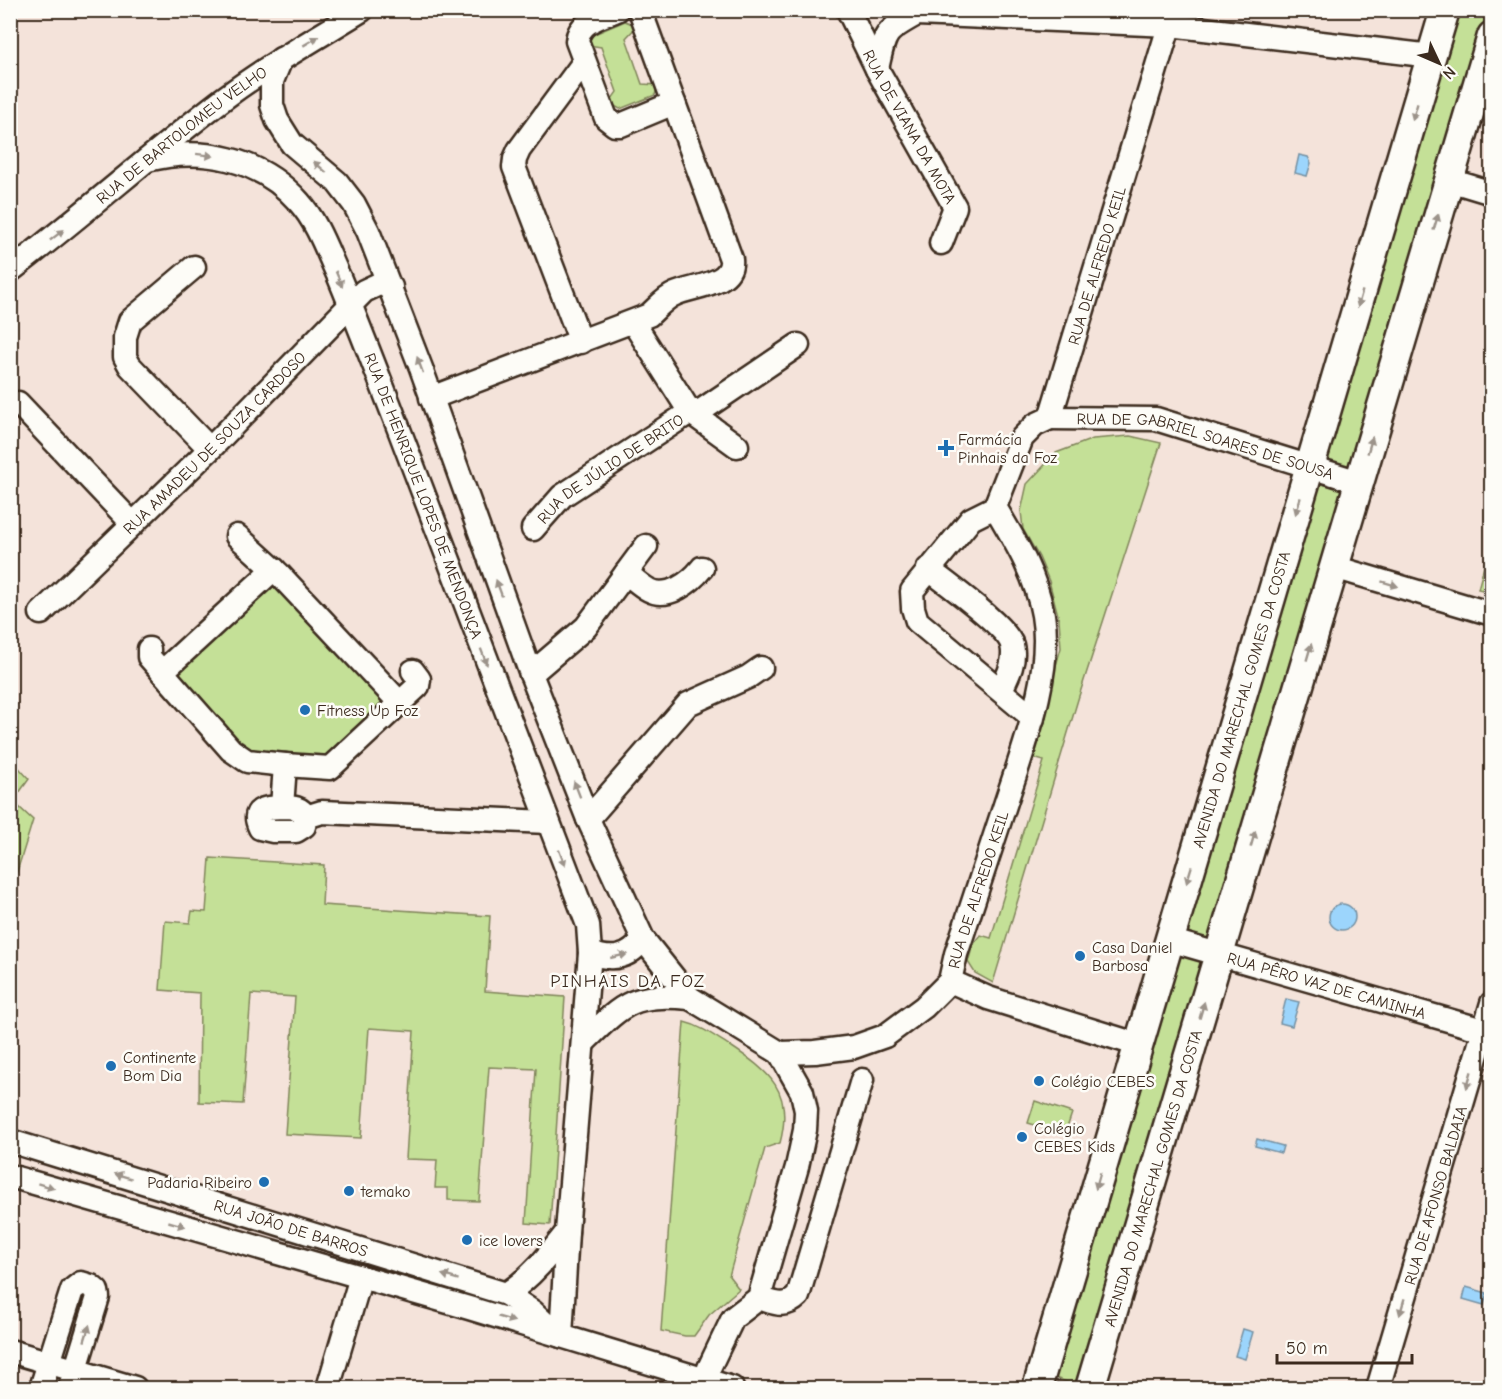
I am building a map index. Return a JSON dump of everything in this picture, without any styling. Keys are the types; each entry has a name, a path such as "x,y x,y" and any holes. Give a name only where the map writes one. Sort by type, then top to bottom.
{"main road":[{"name":"AVENIDA DO MARECHAL GOMES DA COSTA","path":"1037,1389 1445,10"},
{"name":"AVENIDA DO MARECHAL GOMES DA COSTA","path":"1090,1389 1491,36"}],"street":[{"name":"RUA DE BARTOLOMEU VELHO","path":"10,271 70,225 224,98 281,59 362,10"},
{"path":"617,10 585,24 581,28 577,41 606,118 615,125 621,125 674,103"},
{"path":"431,398 649,315 675,294 719,280 732,265 640,10"},
{"name":"RUA DE VIANA DA MOTA","path":"848,10 877,69 955,207 941,243"},
{"path":"894,10 917,14 974,13 1172,18 1432,56"},
{"path":"877,69 883,41 892,27 917,14"},
{"name":"RUA DE ALFREDO KEIL","path":"1050,418 1172,18"},
{"path":"281,59 272,81 272,105 277,120 292,144 337,182 354,204 368,231 391,287 531,674 588,819 643,939 690,998 780,1053 802,1092 806,1111 805,1130 797,1167 759,1298 733,1318 702,1386"},
{"path":"581,342 514,167 519,150 584,62"},
{"name":"RUA DE HENRIQUE LOPES DE MENDONÇA","path":"147,160 183,153 203,154 249,166 276,181 299,202 316,225 351,305 588,925 590,953 567,1232 561,1336"},
{"path":"1449,180 1491,193"},
{"path":"194,267 130,321 125,337 125,357 130,366 210,449"},
{"name":"RUA AMADEU DE SOUZA CARDOSO","path":"41,613 210,449 364,291 379,284 391,287"},
{"name":"RUA DE JÚLIO DE BRITO","path":"633,322 690,412 737,446"},
{"name":"RUA DE JÚLIO DE BRITO","path":"532,529 562,496 690,412 702,410 798,345"},
{"path":"18,404 133,524"},
{"path":"1033,718 917,621 913,608 912,591 971,519 995,507 1022,438 1035,425 1050,418"},
{"name":"RUA DE GABRIEL SOARES DE SOUSA","path":"1050,418 1156,419 1359,482"},
{"name":"RUA DE ALFREDO KEIL","path":"780,1053 848,1048 885,1036 924,1007 950,981 1033,718 1045,650 1043,615 1034,581 1022,552 995,507"},
{"path":"237,536 274,569 400,703"},
{"path":"531,674 586,627 646,546"},
{"path":"1334,567 1491,614"},
{"path":"626,573 650,591 662,592 685,585 702,568"},
{"path":"162,672 274,569"},
{"path":"928,569 1001,628 1012,644 1012,669 1001,690"},
{"path":"149,649 149,657 231,750 247,761 285,765 330,768 418,686 419,679 413,671"},
{"path":"588,819 688,704 748,677 761,668"},
{"path":"282,807 285,765"},
{"path":"282,807 303,811 306,817 304,826 296,831 273,831 260,828 257,820 258,813 264,808 282,807"},
{"path":"306,817 322,812 548,822"},
{"path":"590,953 606,958 623,957 637,948 643,939"},
{"name":"RUA PÊRO VAZ DE CAMINHA","path":"1170,940 1483,1030"},
{"path":"950,981 987,998 1138,1045"},
{"path":"584,1042 616,1012 637,999 665,996 690,998"},
{"name":"RUA DE AFONSO BALDAIA","path":"1378,1389 1491,1003"},
{"path":"759,1298 782,1306 792,1302 798,1296 862,1080"},
{"name":"RUA JOÃO DE BARROS","path":"10,1141 506,1294 561,1336"},
{"name":"RUA JOÃO DE BARROS","path":"10,1176 361,1276 561,1336 702,1386 732,1389"},
{"path":"506,1294 546,1260 567,1232"},
{"path":"328,1389 361,1276"},
{"path":"41,1389 72,1290 81,1283 98,1291 98,1297 72,1380"},
{"path":"10,1351 49,1363 72,1380 135,1389"}],"green space":[{"path":"1454,11 1490,11 1353,468 1323,459"},
{"path":"625,21 637,26 626,38 642,84 658,85 655,95 620,109 609,103 617,92 601,47 588,45 592,35"},
{"path":"1130,436 1161,443 1079,696 993,983 975,973 968,962 973,945 981,935 991,938 1044,761 1030,757 1061,648 1059,619 1049,581 1023,529 1021,511 1027,484 1056,453 1093,439"},
{"path":"1316,482 1346,490 1214,941 1182,931"},
{"path":"1491,540 1491,592 1478,589"},
{"path":"271,581 384,695 383,703 323,762 248,754 178,674 179,666"},
{"path":"11,759 29,779 16,797 18,806 33,820 11,891"},
{"path":"210,858 324,865 322,905 490,916 485,991 565,997 550,1225 526,1223 536,1069 489,1067 479,1201 448,1200 448,1188 435,1188 437,1160 406,1159 414,1031 369,1028 361,1138 285,1134 295,997 251,994 243,1104 199,1102 200,993 160,990 165,921 190,923 192,911 206,912"},
{"path":"1175,952 1208,961 1082,1387 1049,1376"},
{"path":"684,1022 707,1032 756,1064 775,1085 781,1096 784,1110 784,1125 780,1143 765,1148 729,1276 739,1289 709,1315 694,1336 661,1331"},
{"path":"1035,1101 1072,1113 1065,1134 1028,1123"}],"water":[{"path":"1299,155 1308,157 1311,163 1307,176 1295,173"},
{"path":"1342,904 1352,907 1355,917 1352,927 1342,930 1332,927 1329,917 1332,907"},
{"path":"1286,999 1299,1002 1292,1026 1280,1023"},
{"path":"1257,1139 1283,1146 1281,1153 1255,1146"},
{"path":"1466,1287 1487,1293 1484,1305 1463,1299"},
{"path":"1243,1329 1253,1332 1245,1359 1235,1356"}],"place":[{"name":"Farmácia Pinhais da Foz","path":"946,448"},
{"name":"Fitness Up Foz","path":"305,710"},
{"name":"Casa Daniel Barbosa","path":"1080,956"},
{"name":"Continente Bom Dia","path":"111,1066"},
{"name":"Colégio CEBES","path":"1039,1081"},
{"name":"Colégio CEBES Kids","path":"1022,1137"},
{"name":"Padaria Ribeiro","path":"264,1182"},
{"name":"temako","path":"349,1191"},
{"name":"ice lovers","path":"467,1240"}],"district":[{"name":"PINHAIS DA FOZ","path":"628,981"}]}
